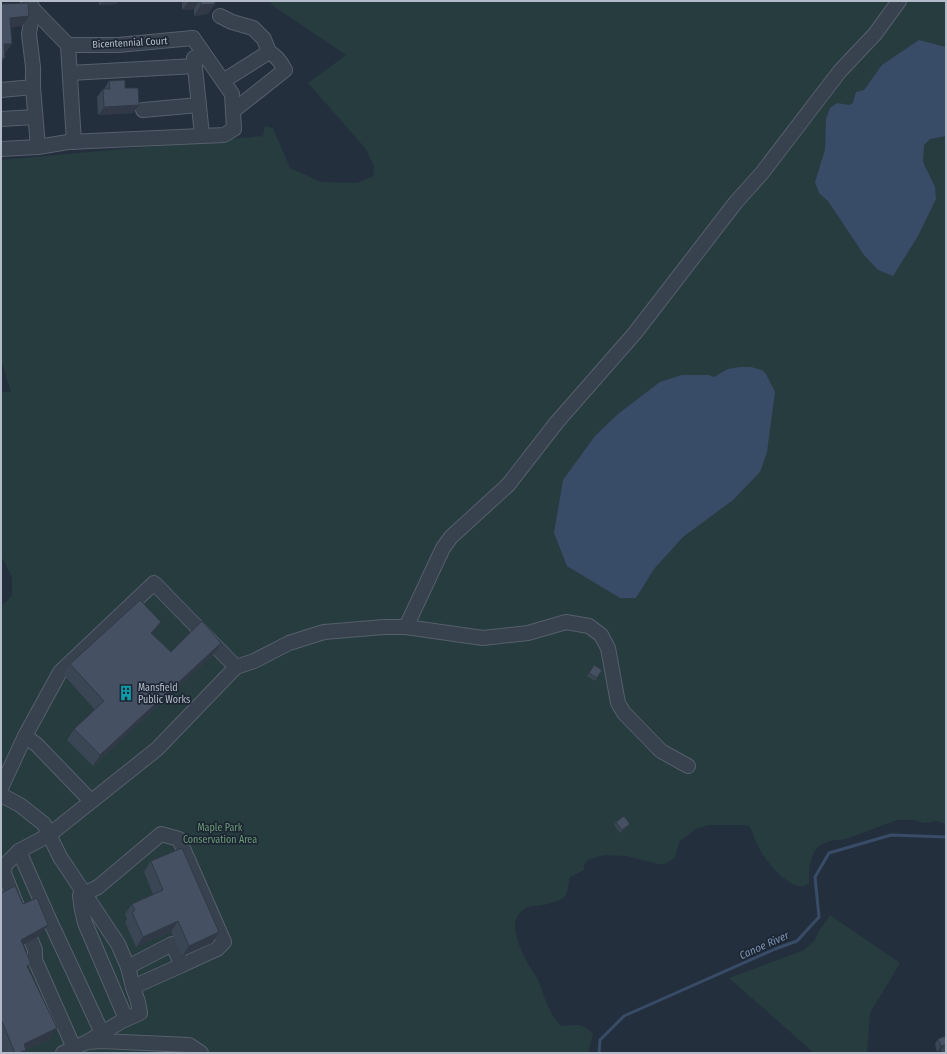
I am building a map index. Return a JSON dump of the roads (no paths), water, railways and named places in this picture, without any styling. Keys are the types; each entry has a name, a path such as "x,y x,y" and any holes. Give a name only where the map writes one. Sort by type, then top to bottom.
{"lane":[{"path":"406,627 443,548 451,537 508,485 557,422 636,333 736,202 762,173 840,71 875,34 899,1"},
{"path":"13,6 31,5"},
{"path":"31,5 68,45 74,142"},
{"path":"31,5 29,34 33,67 32,87 38,147"},
{"path":"220,16 232,22 253,28 264,39 269,52 280,60 285,70 233,111"},
{"path":"192,38 202,135"},
{"path":"1,149 38,147 74,142 224,135 234,129 232,94 192,38"},
{"name":"Bicentennial Court","path":"68,45 118,45 192,38"},
{"path":"223,81 269,52"},
{"path":"70,73 195,66"},
{"path":"1,90 32,87"},
{"path":"143,110 199,105"},
{"path":"1,119 35,117"},
{"path":"1,788 25,736 60,672 154,583 236,667"},
{"path":"20,913 4,873 5,865 19,851 49,835 157,749 236,667 254,661 288,643 324,632 384,627 406,627 483,638 528,633 566,622 589,626 601,635 608,648 618,702 624,714 661,751 688,766"},
{"path":"25,736 37,744 91,801"},
{"path":"1,795 20,805 44,824 60,857 118,944 128,967 140,1013 126,1019 87,1042 68,1051 36,960 35,950 31,940"},
{"path":"126,1019 85,923 80,896 98,888 161,834 179,839 224,942 217,950 133,987"},
{"path":"19,851 102,1033"},
{"path":"128,967 172,944 182,965"},
{"path":"87,1042 101,1041 189,1045 201,1053"}],"water":[{"path":"919,40 946,47 946,136 930,139 924,145 923,162 935,187 936,199 918,236 893,276 878,270 864,255 828,201 819,193 815,182 825,150 826,119 830,108 837,103 849,105 853,103 856,92 864,90 882,65"},
{"path":"751,367 762,370 766,374 775,392 767,452 760,472 733,500 683,537 654,569 636,598 620,598 567,566 554,533 563,480 595,436 618,414 660,382 682,375 708,375 714,377 728,369"}],"waterway":[{"name":"Canoe River","path":"599,1053 600,1040 624,1016 775,949 797,941 819,917 815,877 829,853 891,835 946,837"}],"place":[{"name":"Mansfield Public Works","path":"126,693"}],"park label":[{"name":"Maple Park Conservation Area","path":"220,832"}]}
